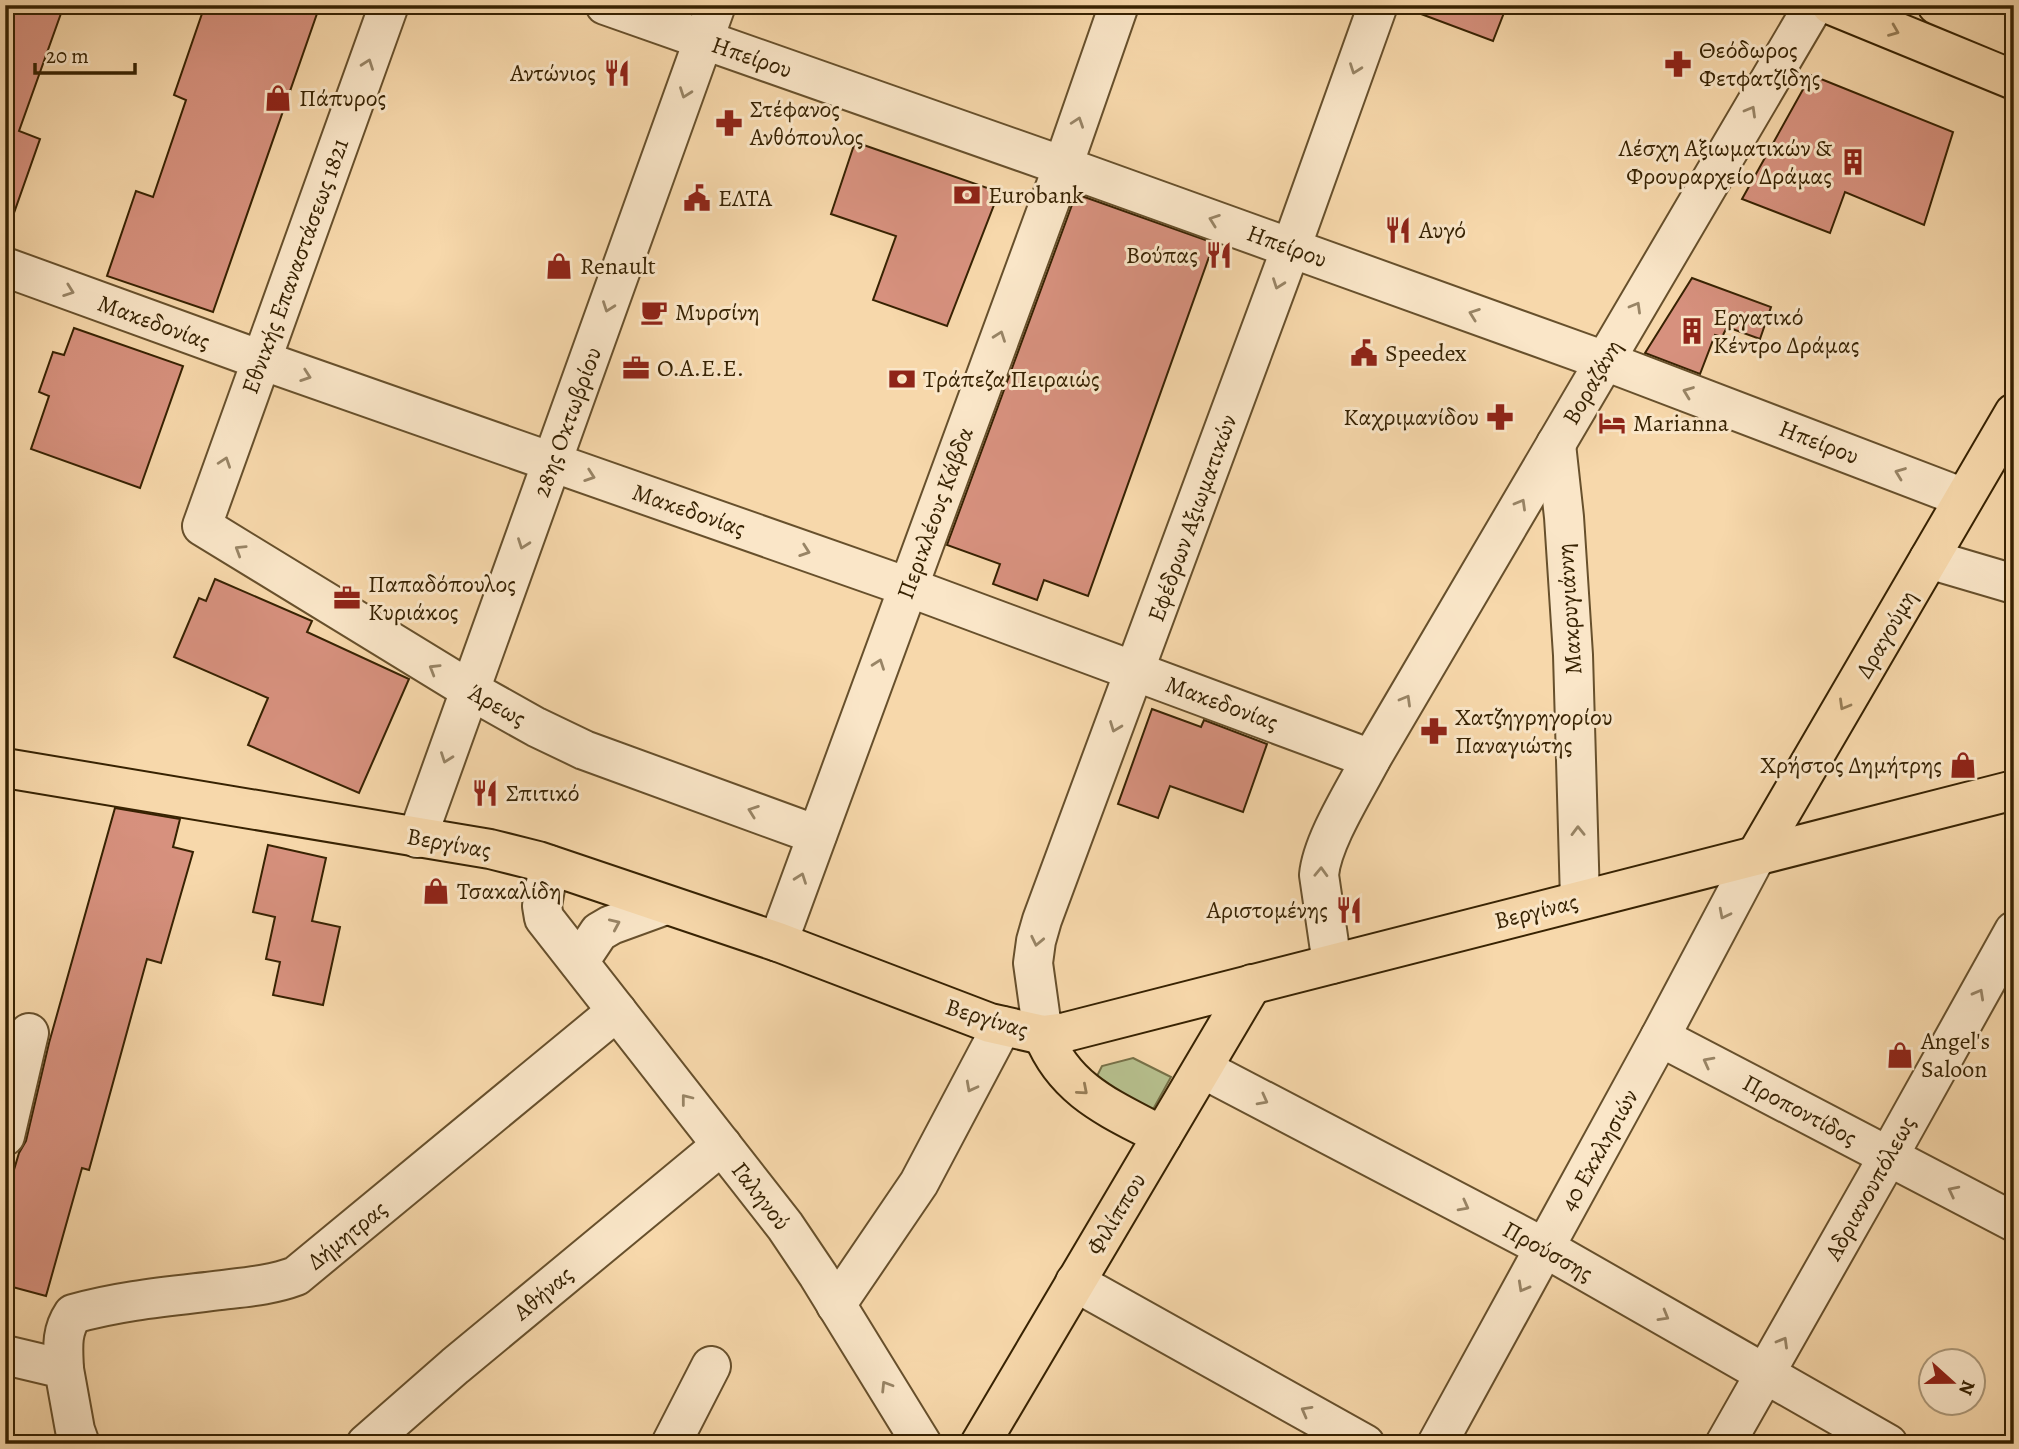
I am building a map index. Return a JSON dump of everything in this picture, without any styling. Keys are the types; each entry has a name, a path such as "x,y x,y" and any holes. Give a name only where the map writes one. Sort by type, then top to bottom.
{"main road":[{"path":"1831,5 2014,80"},
{"path":"1937,5 2014,37"},
{"name":"Δραγούμη","path":"1757,854 2014,413"},
{"name":"Βεργίνας","path":"5,768 491,849 778,942 1002,1026 1043,1035 1066,1032 2014,790"},
{"name":"Φιλίππου","path":"981,1444 1252,984"},
{"path":"1043,1035 1061,1066 1079,1088 1095,1100 1162,1136"}],"street":[{"name":"Εθνικής Επαναστάσεως 1821","path":"202,526 389,5"},
{"name":"Ηπείρου","path":"605,5 710,22 1063,166 1605,361 1964,498"},
{"name":"Περικλέους Κάβδα","path":"778,942 1063,166 1119,5"},
{"name":"Εφέδρων Αξιωματικών","path":"1043,1035 1033,963 1036,941 1378,5"},
{"name":"Βοραζάνη","path":"1332,964 1319,875 1326,846 1371,759 1814,5"},
{"name":"28ης Οκτωβρίου","path":"417,838 710,22"},
{"name":"Μακεδονίας","path":"5,267 261,360 908,587 1371,759"},
{"name":"Μακρυγιάννη","path":"1556,444 1564,517 1573,655 1580,900"},
{"name":"Άρεως","path":"202,526 470,690 536,727 584,750 817,835"},
{"path":"1929,559 2014,584"},
{"name":"40 Εκκλησιών","path":"1437,1444 1757,854"},
{"name":"Γαληνού","path":"550,866 542,906 544,918 785,1226 922,1444"},
{"path":"579,962 599,932 666,905"},
{"name":"Αδριανουπόλεως","path":"1725,1444 2014,930"},
{"name":"Δήμητρας","path":"64,1369 62,1340 74,1314 102,1306 280,1282 296,1276 617,1011"},
{"path":"836,1305 919,1182 1002,1026"},
{"path":"5,1136 29,1033"},
{"name":"Προποντίδος","path":"1660,1037 2014,1222"},
{"name":"Προύσσης","path":"1202,1069 1545,1248 1888,1444"},
{"name":"Αθήνας","path":"366,1444 455,1366 722,1145"},
{"path":"1075,1282 1365,1444"},
{"path":"5,1355 64,1369 80,1444"},
{"path":"671,1444 711,1366"}],"green space":[{"path":"1133,1058 1171,1077 1151,1113 1094,1082 1102,1066"}],"building":[{"path":"5,5 64,5 19,131 40,139 9,227 5,226"},
{"path":"205,5 320,5 213,312 107,276 136,191 153,197 186,100 174,95"},
{"path":"1405,5 1507,5 1493,41 1405,8"},
{"name":"Λέσχη Αξιωματικών & Φρουραρχείο Δράμας","path":"1811,75 1953,132 1924,225 1845,192 1830,233 1742,199"},
{"path":"855,142 999,192 947,326 873,300 896,236 831,214"},
{"path":"1076,194 1214,243 1088,596 1044,580 1037,600 993,584 1000,564 947,545"},
{"name":"Εργατικό Κέντρο Δράμας","path":"1692,278 1771,307 1760,339 1727,327 1722,337 1715,335 1700,374 1645,353"},
{"path":"74,328 183,366 140,488 31,449 49,396 39,392 53,352 64,355"},
{"path":"215,579 312,621 307,632 409,679 359,793 248,745 268,698 174,657 199,598 206,601"},
{"path":"1152,709 1201,727 1204,720 1267,744 1243,812 1170,786 1158,818 1118,804"},
{"path":"115,808 180,819 173,847 193,852 161,963 147,959 89,1170 82,1168 46,1296 5,1285 5,1200 19,1153 26,1141 49,1043"},
{"path":"268,845 326,858 312,921 340,927 323,1005 273,995 280,962 266,959 275,917 253,912"}],"place":[{"name":"Θεόδωρος Φετφατζίδης","path":"1678,64"},
{"name":"Αντώνιος","path":"617,73"},
{"name":"Πάπυρος","path":"278,98"},
{"name":"Στέφανος Ανθόπουλος","path":"729,123"},
{"name":"Λέσχη Αξιωματικών & Φρουραρχείο Δράμας","path":"1853,162"},
{"name":"Eurobank","path":"967,195"},
{"name":"ΕΛΤΑ","path":"697,198"},
{"name":"Αυγό","path":"1398,230"},
{"name":"Βούπας","path":"1219,255"},
{"name":"Renault","path":"559,266"},
{"name":"Μυρσίνη","path":"654,312"},
{"name":"Εργατικό Κέντρο Δράμας","path":"1692,331"},
{"name":"Speedex","path":"1364,353"},
{"name":"Ο.Α.Ε.Ε.","path":"636,368"},
{"name":"Τράπεζα Πειραιώς","path":"902,379"},
{"name":"Καχριμανίδου","path":"1500,417"},
{"name":"Marianna","path":"1612,423"},
{"name":"Παπαδόπουλος Κυριάκος","path":"347,598"},
{"name":"Χατζηγρηγορίου Παναγιώτης","path":"1434,731"},
{"name":"Χρήστος Δημήτρης","path":"1963,765"},
{"name":"Σπιτικό","path":"485,793"},
{"name":"Τσακαλίδη","path":"436,891"},
{"name":"Αριστομένης","path":"1349,910"},
{"name":"Angel's Saloon","path":"1900,1055"}]}
